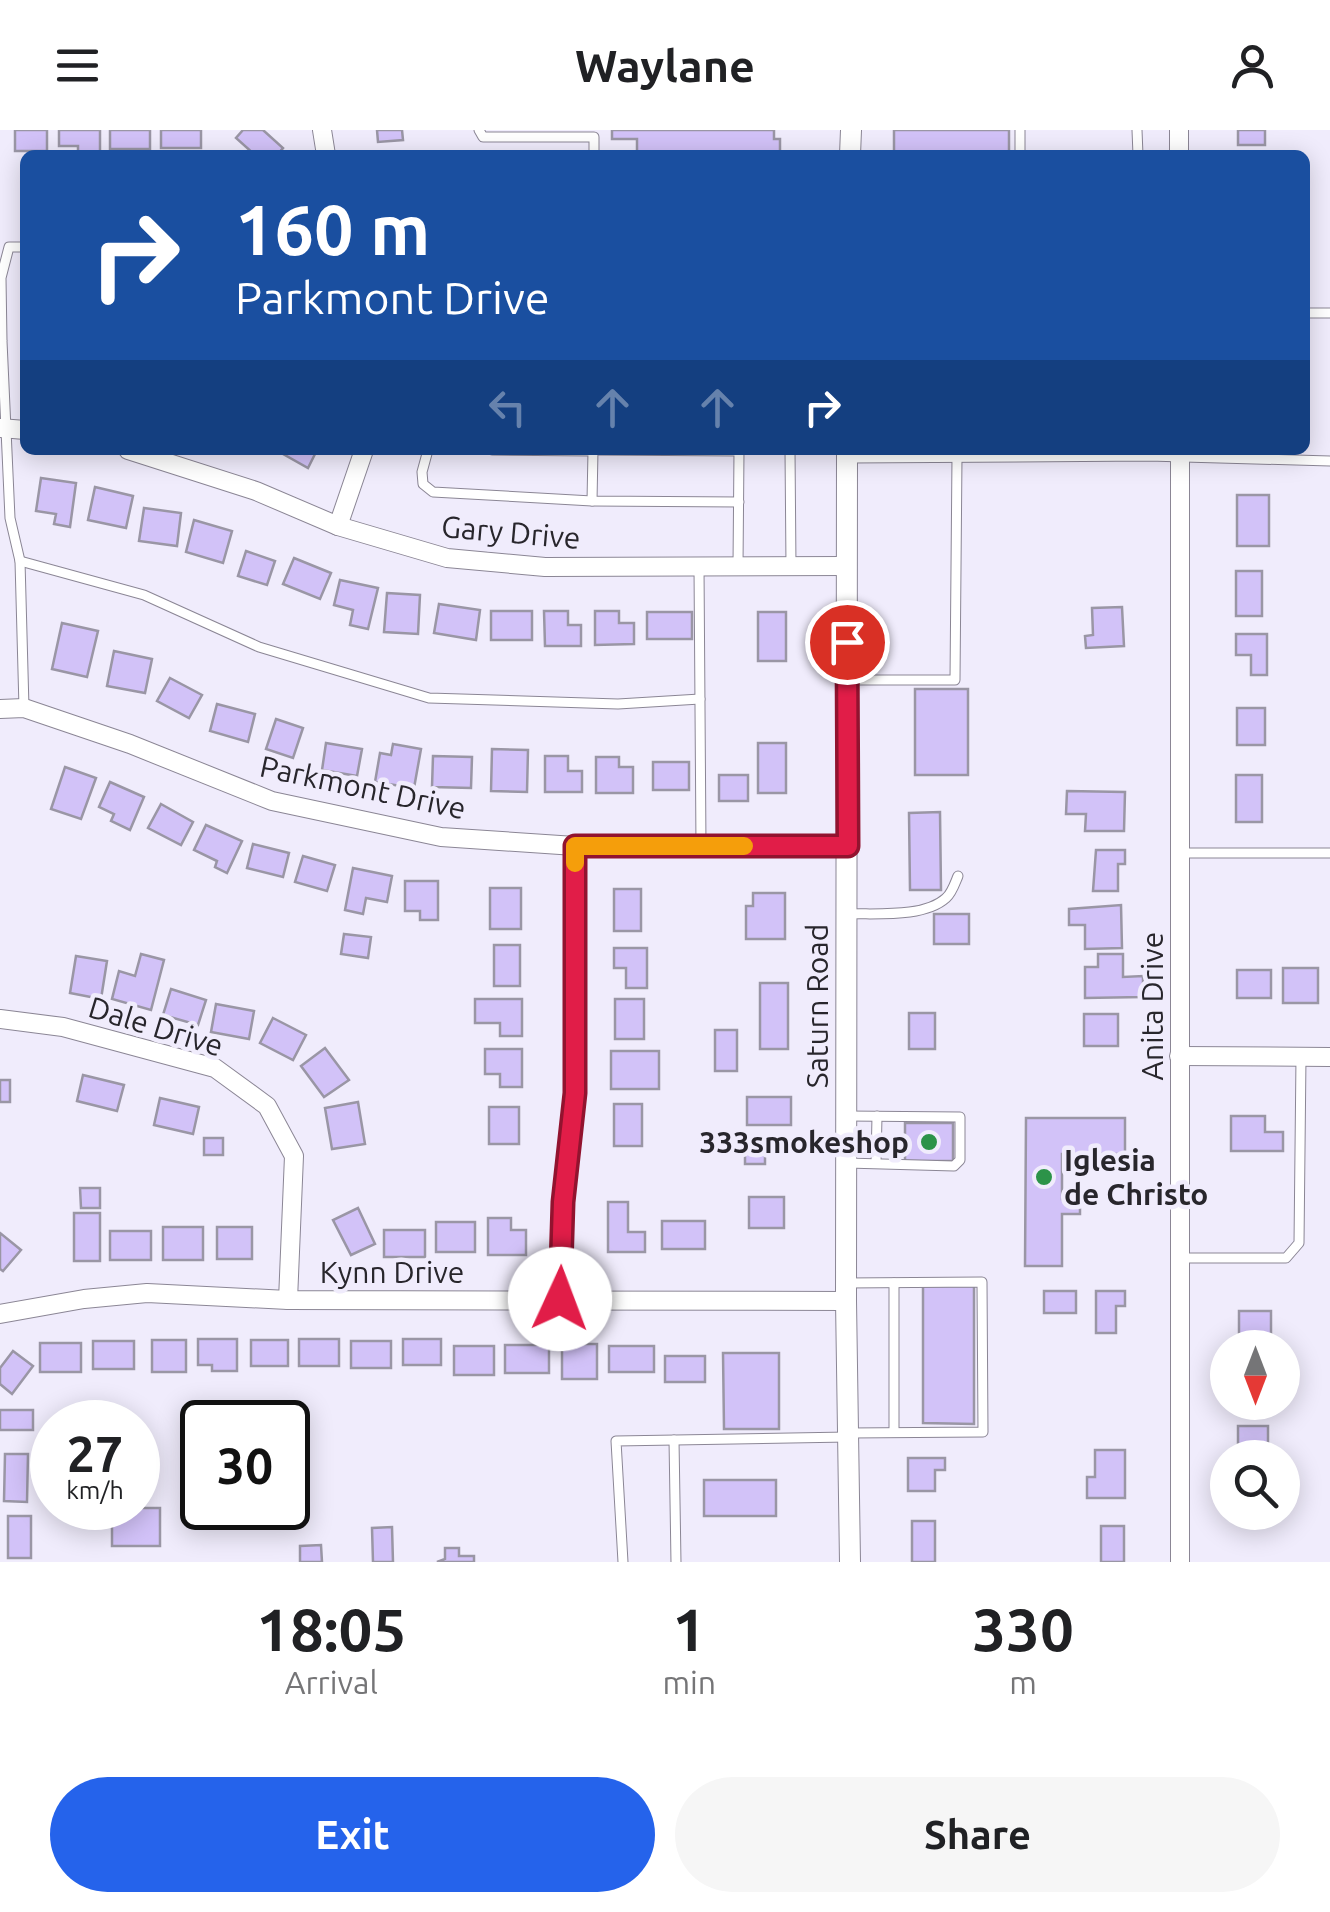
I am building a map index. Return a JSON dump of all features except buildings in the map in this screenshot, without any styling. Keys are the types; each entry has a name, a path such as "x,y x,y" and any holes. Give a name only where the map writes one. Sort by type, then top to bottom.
{"street":[{"name":"Gary Drive","path":"144,455 256,491 338,526 446,558 545,567 847,566"},
{"path":"338,526 362,455"},
{"name":"Saturn Road","path":"847,455 846,1292 850,1562"},
{"name":"Anita Drive","path":"1180,455 1180,1562"},
{"name":"Parkmont Drive","path":"0,709 24,708 130,744 272,801 441,837 575,846 848,846"},
{"path":"560,1299 563,1202 575,1093 575,846"},
{"name":"Dale Drive","path":"0,1019 63,1027 215,1068 267,1106 294,1156 288,1300"},
{"path":"1179,1056 1330,1057"},
{"name":"Kynn Drive","path":"0,1314 84,1298 147,1293 288,1300 846,1292"}],"lane":[{"path":"479,130 483,137 594,138 594,150"},
{"path":"20,248 8,248 1,278 3,429 10,518 20,561 24,708"},
{"path":"427,455 422,472 424,484 433,492 592,501 738,502"},
{"path":"592,501 593,455"},
{"path":"738,566 739,455"},
{"path":"790,455 791,566"},
{"path":"874,455 1124,455"},
{"path":"1201,455 1330,461"},
{"path":"847,680 955,680 957,458"},
{"path":"20,561 144,595 260,647 429,698 600,704 700,700"},
{"path":"699,567 701,846"},
{"path":"1180,853 1330,853"},
{"path":"848,914 932,906 948,896 958,876"},
{"path":"1181,1258 1286,1258 1299,1243 1301,1056"},
{"path":"846,1163 954,1166 960,1160 960,1116 847,1116"},
{"path":"876,1164 877,1116"},
{"path":"623,1562 616,1441 983,1432 982,1282 894,1283 846,1292"},
{"path":"894,1283 894,1432"},
{"path":"674,1440 676,1562"}],"slow traffic":[{"path":"575,863 575,846 744,846"}],"place":[{"name":"333smokeshop","path":"929,1142"},
{"name":"Iglesia de Christo","path":"1044,1177"}],"route":[{"path":"560,1299 563,1202 575,1093 575,846 848,846 847,642"}]}
